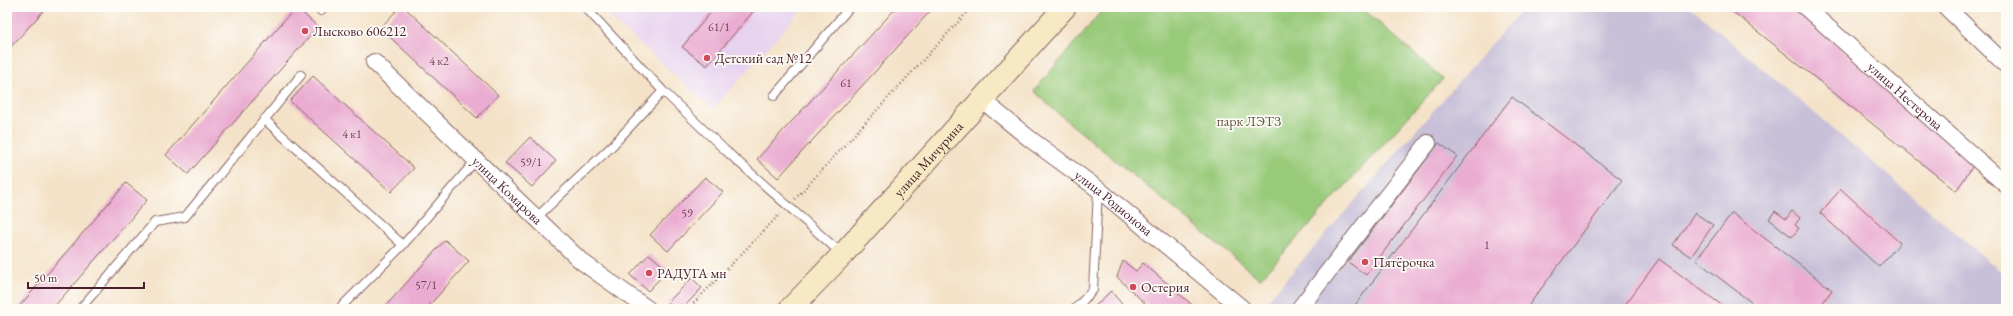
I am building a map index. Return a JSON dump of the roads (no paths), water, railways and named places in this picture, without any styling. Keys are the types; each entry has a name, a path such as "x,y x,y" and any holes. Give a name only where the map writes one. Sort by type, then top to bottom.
{"main road":[{"name":"улица Мичурина","path":"790,309 843,254 1065,7"}],"street":[{"name":"улица Нестерова","path":"1805,7 2006,185"},
{"path":"1946,7 2006,65"},
{"name":"улица Комарова","path":"374,62 580,261 648,309"},
{"name":"улица Родионова","path":"982,100 1030,139 1098,189 1243,309"},
{"path":"1299,309 1428,143"}],"lane":[{"path":"585,7 663,91 725,150 843,254"},
{"path":"774,96 850,7"},
{"path":"80,309 155,222 185,217 301,75"},
{"path":"536,218 612,146 663,91"},
{"path":"264,119 403,246"},
{"path":"340,308 403,246 475,160"},
{"path":"1075,309 1093,290 1098,189"}],"place":[{"name":"Лысково 606212","path":"305,31"},
{"name":"Детский сад №12","path":"707,58"},
{"name":"Пятёрочка","path":"1365,262"},
{"name":"РАДУГА мн","path":"649,273"},
{"name":"Остерия","path":"1133,287"}],"park label":[{"name":"парк ЛЭТЗ","path":"1249,121"}]}
